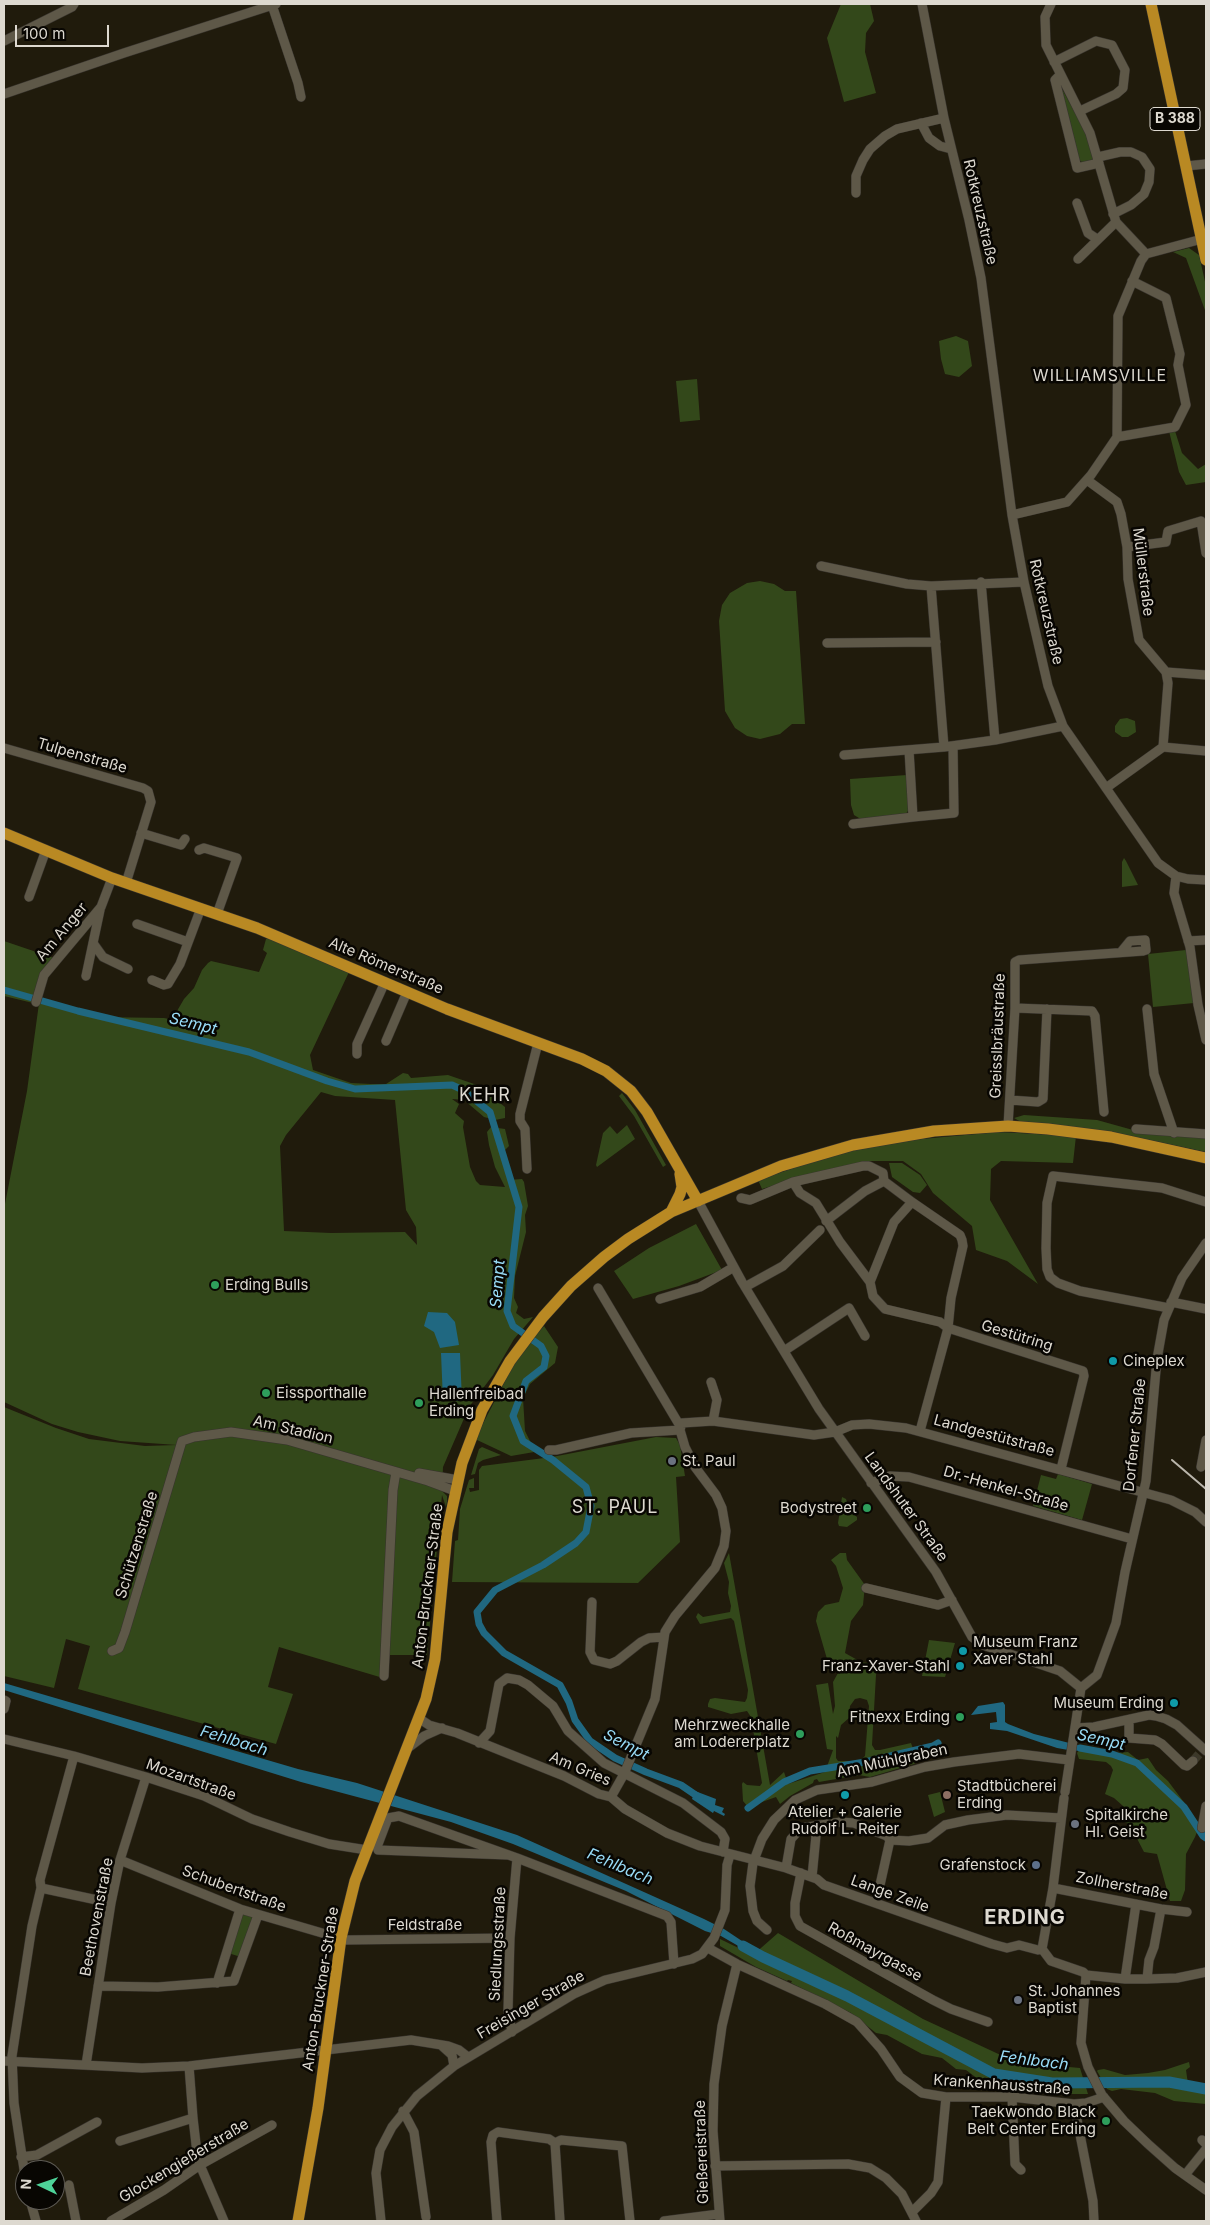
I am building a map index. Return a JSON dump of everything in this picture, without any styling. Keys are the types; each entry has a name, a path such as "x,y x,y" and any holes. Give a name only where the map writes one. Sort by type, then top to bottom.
{"main road":[{"name":"B 388","path":"1151,4 1206,260"},
{"name":"Alte Römerstraße","path":"4,833 112,878 257,928 487,1025 593,1064 622,1082 647,1112 698,1200"},
{"name":"Anton-Bruckner-Straße","path":"298,2221 318,2108 341,1938 354,1886 366,1850 385,1816 394,1785 420,1719 435,1659 446,1546 456,1485 462,1463 482,1410 530,1332 557,1300 590,1269 628,1239 671,1212 790,1163 853,1145 907,1134 1008,1126 1111,1137 1206,1158"},
{"path":"671,1212 677,1203 682,1187 680,1170"}],"street":[{"path":"4,40 72,7 74,4"},
{"path":"4,94 274,4 301,97"},
{"name":"Rotkreuzstraße","path":"922,4 944,118 981,278 1012,515 1024,582 1048,686 1063,726 1158,863 1176,876"},
{"path":"1051,4 1045,17 1044,32 1046,45 1080,111 1098,160 1115,218 1146,254"},
{"path":"1054,62 1096,41 1112,46 1125,70 1123,88 1116,94 1080,111"},
{"path":"1060,75 1055,80 1077,168 1114,153 1131,152 1142,157 1150,169 1149,182 1144,194 1115,218 1078,259"},
{"path":"856,193 856,176 870,149 885,136 897,129 944,118"},
{"name":"Rotkreuzstraße","path":"921,123 928,138 940,146 951,149"},
{"path":"1186,166 1206,164"},
{"path":"1077,203 1088,233 1097,239"},
{"path":"1012,515 1068,502 1087,480 1117,437 1118,316 1140,261 1146,254 1202,240"},
{"path":"1117,437 1175,427 1186,405 1178,365 1180,354 1166,298 1132,282"},
{"name":"Müllerstraße","path":"1087,480 1116,502 1121,514 1127,547 1128,579 1139,640 1166,672"},
{"path":"1127,547 1166,542 1168,531 1204,521 1206,552"},
{"path":"821,566 907,584 930,586 981,582 1024,582"},
{"path":"981,582 995,740"},
{"path":"852,824 954,813 930,586"},
{"path":"827,643 936,642"},
{"path":"1164,748 1168,683 1166,672 1206,675"},
{"path":"844,756 995,740 1063,726"},
{"name":"Tulpenstraße","path":"4,748 143,788 150,794 151,802 141,833"},
{"path":"1106,788 1164,748 1206,751"},
{"path":"909,750 913,817"},
{"path":"126,883 141,833 181,846 185,840"},
{"path":"199,850 204,848 241,859 218,914"},
{"path":"29,898 46,850"},
{"path":"1206,880 1176,876 1174,893 1188,940 1198,1005 1206,1040"},
{"name":"Am Anger","path":"86,976 101,907 112,878"},
{"name":"Am Anger","path":"37,998 46,972 101,907"},
{"path":"152,980 164,985 168,984 180,964 201,908"},
{"path":"137,924 188,942"},
{"path":"1188,940 1206,940"},
{"name":"Am Anger","path":"93,943 104,957 128,969"},
{"name":"Greisslbräustraße","path":"1008,1126 1015,1008 1015,965 1017,961 1121,952"},
{"path":"357,1054 357,1044 385,982"},
{"path":"386,1041 407,992"},
{"path":"1015,1008 1092,1011 1095,1016 1104,1112"},
{"path":"1148,1009 1154,1074 1174,1133"},
{"path":"1010,1100 1038,1102 1043,1099 1047,1010"},
{"path":"527,1169 525,1129 520,1121 520,1114 538,1043"},
{"path":"1136,1128 1174,1133 1206,1134"},
{"path":"742,1198 750,1200 793,1182 869,1166 883,1173 884,1181 960,1235 963,1246 951,1298 948,1328 920,1430"},
{"path":"1206,1202 1162,1188 1053,1176 1048,1203 1046,1262 1050,1277 1058,1283 1080,1291 1206,1309"},
{"path":"826,1222 865,1191 884,1181"},
{"path":"793,1182 800,1193 816,1203 826,1222 870,1282 873,1296 885,1309 940,1322 948,1328"},
{"name":"Landshuter Straße","path":"698,1200 745,1287 784,1351 871,1483 936,1572 972,1637 984,1645 1060,1671 1081,1688"},
{"path":"870,1282 894,1222 912,1202"},
{"path":"745,1287 783,1266 820,1230"},
{"name":"Dorfener Straße","path":"1081,1688 1095,1678 1116,1624 1132,1539 1144,1492 1160,1336 1170,1305 1182,1278 1206,1243"},
{"path":"660,1299 700,1287 734,1267"},
{"path":"598,1288 680,1428 692,1462 716,1495 722,1508 726,1531 724,1546 716,1568 668,1626 664,1637 655,1699 624,1773 611,1797"},
{"path":"784,1351 849,1308 865,1336"},
{"name":"Gestütring","path":"948,1328 1083,1371 1084,1376 1061,1469"},
{"path":"711,1382 717,1400 713,1421"},
{"path":"549,1450 631,1433 680,1428 687,1421 713,1421 809,1435 836,1432"},
{"name":"Landgestütstraße","path":"836,1432 852,1425 869,1424 920,1430 1180,1503 1196,1512 1206,1522"},
{"name":"Am Stadion","path":"182,1441 194,1437 242,1433 287,1440 396,1472 456,1485"},
{"path":"1201,1467 1206,1440"},
{"name":"Schützenstraße","path":"112,1651 119,1648 126,1632 182,1441"},
{"path":"443,1478 456,1470 462,1463"},
{"path":"384,1676 396,1472"},
{"name":"Am Stadion","path":"396,1472 416,1472 443,1478 456,1485"},
{"name":"Dr.-Henkel-Straße","path":"871,1483 890,1476 909,1477 1132,1539"},
{"path":"866,1588 938,1605 952,1600"},
{"path":"592,1602 591,1657 602,1663 610,1664 616,1661 649,1638 664,1637"},
{"path":"479,1743 490,1731 499,1684 503,1680 512,1678 528,1684 553,1706 574,1736 604,1763 683,1803 721,1832 725,1839 726,1854"},
{"path":"1081,1688 1069,1757 1054,1890 1042,1949 1051,1961 1083,1972 1086,1975 1147,1979 1177,1978 1206,1972"},
{"path":"1074,1728 1100,1726 1149,1715 1166,1718 1177,1725 1203,1751"},
{"name":"Am Gries","path":"420,1719 429,1725 442,1728 564,1776 599,1794 611,1797 625,1809 667,1833 726,1854"},
{"path":"1128,1720 1129,1738 1155,1740 1162,1744 1184,1765 1187,1766 1193,1761"},
{"path":"408,1748 424,1736 442,1728"},
{"name":"Mozartstraße","path":"4,1738 74,1756 204,1796 252,1818 290,1832 329,1844 366,1850"},
{"name":"Am Mühlgraben","path":"767,1930 758,1921 753,1911 750,1882 762,1839 776,1818 795,1800 817,1790 872,1782 925,1767 954,1762 1019,1754 1069,1757"},
{"path":"74,1756 40,1880 41,1888 32,1926 8,2062 21,2158 37,2155 97,2122"},
{"name":"Beethovenstraße","path":"86,2065 110,1903 120,1860 146,1777"},
{"path":"1202,1828 1206,1806"},
{"path":"786,1868 789,1846 795,1832 801,1828 817,1825 841,1822 854,1823 887,1836 890,1840 909,1841 928,1838 945,1825 968,1820 1007,1815 1061,1818"},
{"path":"513,1857 378,1850 377,1843 385,1816 399,1816 513,1857 669,1917 674,1964"},
{"path":"812,1877 817,1825"},
{"path":"876,1904 890,1840"},
{"name":"Lange Zeile","path":"726,1854 755,1859 801,1873 812,1877 824,1885 992,1944 1007,1948 1019,1945 1038,1950 1042,1949"},
{"name":"Freisinger Straße","path":"381,2221 376,2173 378,2159 386,2136 403,2111 432,2082 454,2066 574,1994 605,1980 692,1959 708,1948 722,1921 725,1910 726,1854"},
{"name":"Siedlungsstraße","path":"512,2032 508,2011 513,1857"},
{"name":"Schubertstraße","path":"120,1860 240,1909 341,1938"},
{"name":"Roßmayrgasse","path":"801,1873 795,1904 795,1916 800,1926 951,2009 988,2022"},
{"path":"41,1888 110,1903"},
{"name":"Zollnerstraße","path":"1054,1890 1187,1912"},
{"path":"1125,1979 1136,1904"},
{"path":"216,1983 240,1909"},
{"path":"1147,1979 1149,1960 1154,1947 1161,1909"},
{"path":"98,1986 158,1987 234,1981 258,1915"},
{"name":"Feldstraße","path":"341,1938 510,1938"},
{"name":"Krankenhausstraße","path":"708,1948 848,2016 864,2028 900,2077 912,2087 931,2096 1012,2096 1074,2104 1086,2103 1103,2097"},
{"name":"Gießereistraße","path":"719,2217 713,2131 716,2063 722,2026 738,1964"},
{"path":"1086,1975 1081,2043 1091,2075 1103,2097 1124,2121 1185,2175 1206,2190"},
{"path":"8,2062 142,2068 189,2066 326,2051 391,2041 418,2040 454,2048 468,2057"},
{"path":"440,2044 452,2055 454,2066"},
{"path":"189,2066 193,2118 200,2165 224,2221"},
{"path":"1012,2096 1015,2164 1021,2170"},
{"path":"914,2219 938,2182 946,2097"},
{"path":"1074,2104 1094,2221"},
{"path":"403,2111 414,2132 426,2217"},
{"path":"120,2141 193,2118"},
{"name":"Glockengießerstraße","path":"111,2221 200,2165 272,2126"},
{"path":"497,2221 491,2142 493,2135 500,2132 549,2139 555,2143"},
{"path":"555,2143 561,2140 622,2146 630,2221"},
{"path":"555,2143 560,2221"},
{"path":"1185,2175 1206,2149"},
{"path":"715,2166 860,2165 870,2168 886,2178 902,2194 914,2219"},
{"path":"69,2184 76,2221"},
{"path":"664,2221 719,2217"}],"green space":[{"path":"841,4 870,4 874,21 866,33 865,52 876,93 844,102 827,38"},
{"path":"1060,85 1085,131 1095,157 1093,160 1083,163 1078,159"},
{"path":"1189,248 1199,255 1206,286 1206,313 1186,258 1173,252"},
{"path":"956,336 968,341 972,366 959,377 945,374 939,341"},
{"path":"697,379 700,420 680,422 676,381"},
{"path":"1169,431 1175,431 1182,453 1198,469 1206,464 1206,482 1186,485 1179,472"},
{"path":"760,581 774,584 785,591 796,591 805,724 792,724 780,734 760,739 747,736 735,728 725,711 719,621 722,605 730,593 747,583"},
{"path":"1127,718 1135,721 1136,732 1128,737 1122,737 1115,732 1115,726 1120,719"},
{"path":"907,775 910,808 905,815 865,819 854,815 851,805 850,779"},
{"path":"1124,858 1138,885 1122,887 1122,862"},
{"path":"269,938 349,972 310,1055 313,1070 351,1083 371,1084 386,1084 403,1073 408,1074 411,1078 448,1075 477,1085 505,1107 505,1118 495,1120 484,1117 464,1100 452,1099 459,1104 455,1113 464,1121 463,1127 470,1167 476,1181 480,1185 505,1187 495,1167 487,1132 491,1127 505,1129 509,1146 501,1154 509,1180 522,1179 524,1182 528,1206 525,1215 526,1232 515,1276 514,1298 518,1307 516,1313 524,1319 533,1317 514,1339 493,1375 469,1407 443,1467 442,1491 447,1496 447,1502 446,1507 442,1495 427,1655 385,1655 383,1678 279,1647 268,1687 293,1694 276,1744 78,1689 90,1646 66,1639 54,1688 4,1676 4,1407 89,1439 145,1446 177,1445 120,1441 78,1432 52,1424 4,1402 4,1209 27,1091 40,996 51,1006 97,1017 164,1018 169,1019 170,1023 184,999 194,988 202,970 211,961 259,972 267,953 263,950 266,939","holes":["321,1092 335,1096 395,1100 406,1210 416,1227 417,1245 405,1232 331,1233 284,1231 280,1146 286,1135"]},
{"path":"4,941 54,958 33,1003 4,996"},
{"path":"1186,950 1194,1003 1153,1007 1148,954"},
{"path":"622,1093 635,1110 666,1165 663,1167 634,1116 619,1096"},
{"path":"1024,1115 1097,1120 1133,1130 1206,1137 1206,1152 1112,1132 1021,1122 1014,1118"},
{"path":"627,1125 635,1139 597,1167 603,1133 610,1126 617,1134"},
{"path":"998,1132 1076,1136 1073,1163 1001,1161 991,1169 990,1200 1038,1284 1007,1261 976,1250 972,1226 933,1193 921,1174 903,1161 871,1161 819,1172 762,1189 758,1180 847,1150 900,1141"},
{"path":"889,1163 902,1163 920,1175 927,1185 920,1193 913,1192 892,1177"},
{"path":"696,1224 722,1270 679,1286 633,1299 614,1271 649,1248"},
{"path":"544,1326 558,1347 555,1363 530,1384 523,1398 525,1431 531,1443 540,1451 511,1456 475,1439 519,1354"},
{"path":"656,1437 676,1438 680,1445 685,1476 676,1477 680,1542 638,1583 452,1582 460,1509 469,1480 474,1478 474,1488 469,1488 470,1492 479,1490 479,1470 482,1466 552,1457"},
{"path":"482,1447 501,1455 478,1463 475,1474 471,1475 479,1449"},
{"path":"1058,1474 1092,1484 1082,1520 1033,1506 1041,1475 1056,1479"},
{"path":"842,1497 846,1499 850,1511 857,1517 857,1520 847,1527 839,1526 838,1523"},
{"path":"729,1553 770,1785 784,1772 788,1784 825,1772 833,1750 827,1749 816,1685 828,1683 833,1714 835,1706 833,1682 838,1673 835,1666 827,1659 816,1621 818,1612 825,1605 839,1602 843,1588 836,1566 831,1560 840,1553 846,1553 847,1560 865,1585 863,1605 851,1621 845,1653 861,1662 879,1665 876,1675 872,1745 875,1750 880,1750 911,1743 917,1761 914,1764 870,1777 859,1775 819,1782 817,1779 780,1804 776,1797 748,1807 743,1801 743,1782 747,1785 760,1786 762,1783 751,1717 747,1711 731,1714 708,1707 710,1699 745,1702 747,1698 748,1690 734,1621 731,1618 700,1624 696,1617 698,1613 703,1617 730,1612 729,1582 724,1563","holes":["855,1699 867,1700 869,1706 865,1756 859,1761 838,1761 836,1758 836,1736 838,1738 841,1725 849,1718 850,1706"]},
{"path":"929,1640 955,1643 945,1677 922,1676"},
{"path":"1079,1750 1103,1754 1128,1752 1138,1760 1148,1758 1186,1805 1199,1827 1186,1854 1185,1890 1181,1901 1170,1901 1157,1854 1144,1852 1130,1825 1123,1821 1129,1816 1123,1806 1114,1798 1105,1794 1113,1770 1111,1766 1106,1762 1079,1759 1077,1753"},
{"path":"940,1792 945,1812 934,1817 928,1795"},
{"path":"243,1912 254,1917 241,1957 228,1953"},
{"path":"778,1933 923,2019 1007,2058 1060,2063 1069,2067 1080,2068 1088,2094 1060,2094 982,2088 978,2079 966,2070 956,2069 942,2058 922,2054 887,2035 876,2033 851,2013 791,1983 792,1981 787,1981 756,1967 720,1946 720,1939 753,1955"},
{"path":"1189,2062 1190,2067 1186,2070 1188,2084 1206,2087 1206,2104 1174,2101 1155,2093 1121,2089 1112,2091 1107,2089 1097,2071 1104,2069 1125,2075 1148,2073 1165,2070"}],"water":[{"path":"428,1312 447,1313 455,1322 459,1345 440,1348 434,1332 424,1326"},
{"path":"441,1353 460,1353 462,1401 443,1401"},
{"path":"4,1683 298,1769 357,1783 517,1835 704,1919 724,1929 757,1951 754,1955 721,1936 705,1931 626,1891 513,1844 451,1822 301,1782 4,1690"},
{"path":"1003,1702 1005,1705 1005,1722 1008,1724 1034,1734 1088,1749 1074,1751 1057,1748 1007,1731 990,1729 990,1723 997,1722 996,1712 971,1715 978,1706"},
{"path":"695,1791 716,1799 715,1805 724,1808 722,1812 725,1814 724,1816 714,1811 713,1813 692,1799"}],"waterway":[{"name":"Sempt","path":"4,990 78,1011 249,1052 327,1081 355,1089 452,1085 463,1090 490,1112 519,1207 507,1311 513,1326 541,1346 546,1356 544,1367 526,1381 513,1416 523,1441 553,1460 586,1487 591,1506 586,1532 576,1543 543,1565 495,1590 477,1612 479,1624 484,1633 504,1653 560,1685 569,1702 575,1720 590,1741 615,1758 681,1785 700,1798"},
{"name":"Sempt","path":"748,1808 784,1782 810,1771 865,1762 933,1746 938,1743"},
{"name":"Sempt","path":"1080,1748 1112,1754 1137,1763 1184,1807 1206,1838"},
{"name":"Fehlbach","path":"743,1946 847,1996 994,2074 1052,2083 1169,2082 1206,2089"}],"tunnel":[{"path":"1193,1761 1200,1753"}],"railway":[{"path":"1172,1460 1206,1489"}],"place":[{"name":"Erding Bulls","path":"215,1285"},
{"name":"Cineplex","path":"1113,1361"},
{"name":"Eissporthalle","path":"266,1393"},
{"name":"Hallenfreibad Erding","path":"419,1403"},
{"name":"St. Paul","path":"672,1461"},
{"name":"Bodystreet","path":"867,1508"},
{"name":"Museum Franz Xaver Stahl","path":"963,1651"},
{"name":"Franz-Xaver-Stahl","path":"960,1666"},
{"name":"Museum Erding","path":"1174,1703"},
{"name":"Fitnexx Erding","path":"960,1717"},
{"name":"Mehrzweckhalle am Lodererplatz","path":"800,1734"},
{"name":"Atelier + Galerie Rudolf L. Reiter","path":"845,1795"},
{"name":"Stadtbücherei Erding","path":"947,1795"},
{"name":"Spitalkirche Hl. Geist","path":"1075,1824"},
{"name":"Grafenstock","path":"1036,1865"},
{"name":"St. Johannes Baptist","path":"1018,2000"},
{"name":"Taekwondo Black Belt Center Erding","path":"1106,2121"}],"district":[{"name":"WILLIAMSVILLE","path":"1100,376"},
{"name":"KEHR","path":"485,1096"},
{"name":"ST. PAUL","path":"615,1508"},
{"name":"ERDING","path":"1025,1918"}]}
